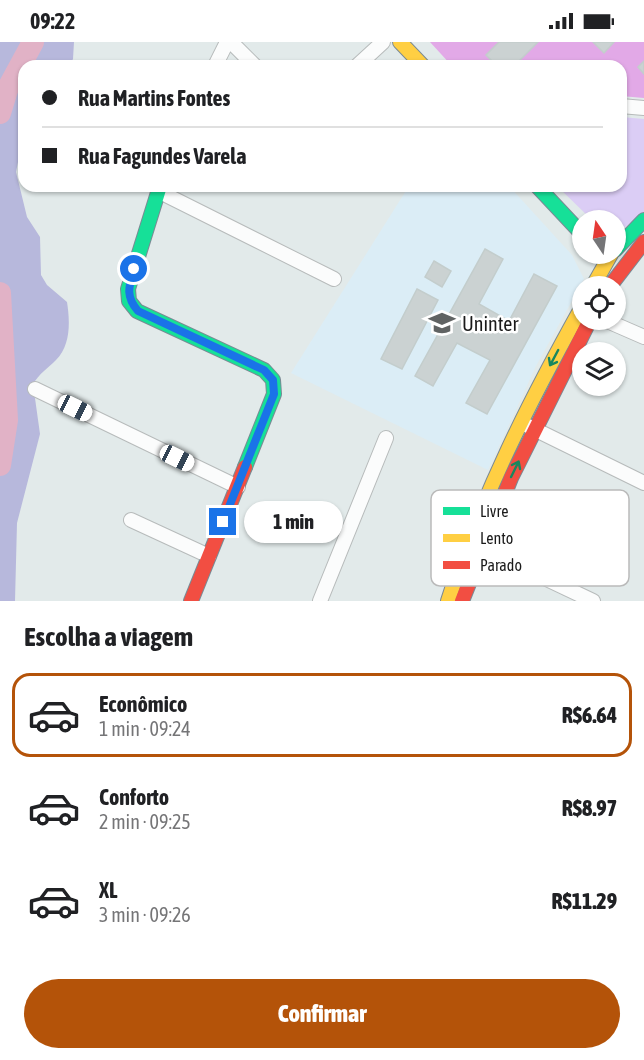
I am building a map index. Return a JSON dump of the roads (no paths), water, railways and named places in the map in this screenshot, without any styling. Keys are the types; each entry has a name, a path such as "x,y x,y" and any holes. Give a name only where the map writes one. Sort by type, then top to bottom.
{"main road":[{"path":"400,42 417,60"},
{"path":"158,192 128,289 129,301 138,311 264,370 273,380 274,394 191,601"},
{"path":"543,192 572,223"},
{"path":"626,237 644,220"},
{"path":"616,276 644,242"},
{"path":"617,264 621,269"},
{"path":"491,490 521,422 573,330"},
{"path":"508,490 576,330"},
{"path":"448,601 453,586"},
{"path":"462,601 468,586"}],"street":[{"path":"218,60 229,42 248,60"},
{"path":"364,60 383,42"},
{"path":"627,107 644,108"},
{"path":"167,192 334,279"},
{"path":"626,329 644,337"},
{"path":"35,388 238,487"},
{"path":"521,422 644,483"},
{"path":"320,601 386,438"},
{"path":"131,520 208,556"},
{"path":"561,586 592,601"}],"waterway":[{"path":"23,60 33,42"},
{"path":"0,113 7,90 18,70"},
{"path":"0,293 7,420 0,465"}],"place":[{"name":"Uninter","path":"442,323"}]}
